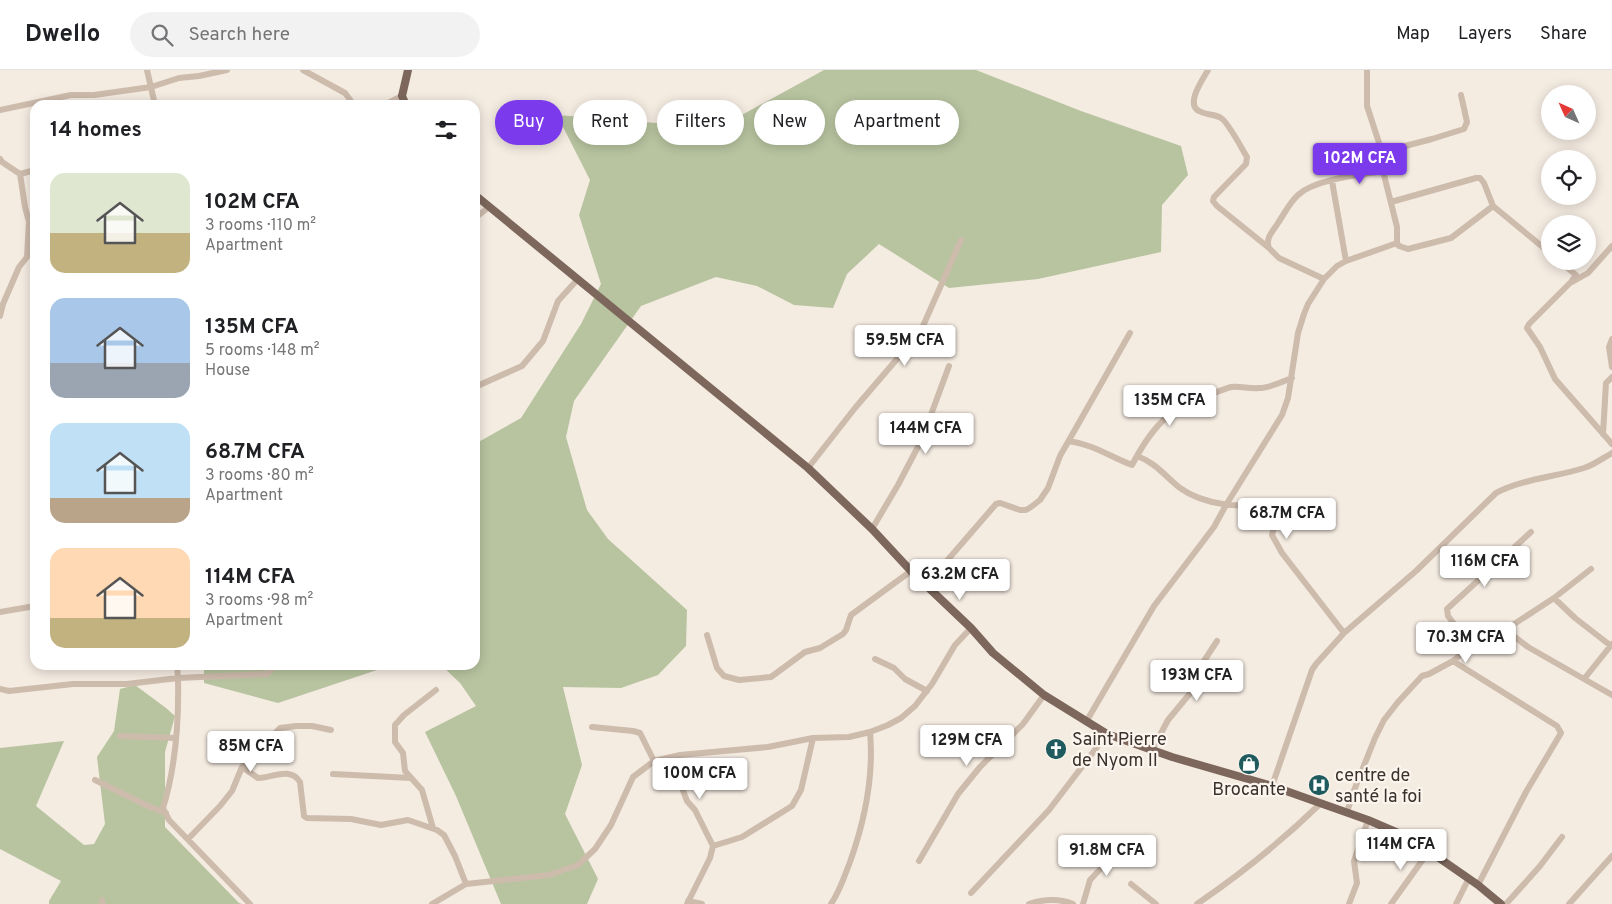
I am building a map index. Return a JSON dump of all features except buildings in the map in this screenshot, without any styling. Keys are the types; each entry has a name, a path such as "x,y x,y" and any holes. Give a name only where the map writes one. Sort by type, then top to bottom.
{"main road":[{"path":"404,100 402,96 408,70"},
{"path":"480,199 808,468 872,529 910,571 971,628 992,653 1044,695 1107,734 1152,750 1272,786 1347,812 1403,835 1478,885 1501,904"}],"street":[{"path":"147,70 154,100"},
{"path":"51,100 151,87 179,78 227,70"},
{"path":"303,70 344,93 350,100"},
{"path":"1208,70 1198,88 1193,105 1198,111 1224,120 1247,157 1246,164 1214,197 1214,203 1279,258 1324,279"},
{"path":"1366,70 1367,106 1382,152 1384,171 1397,227 1397,243 1404,249 1408,249 1451,238 1493,206"},
{"path":"1382,152 1464,129 1467,122 1462,95"},
{"path":"394,100 402,96"},
{"path":"0,110 30,104"},
{"path":"0,159 20,174 29,222 27,257 19,267 2,304 0,316"},
{"path":"20,174 30,171"},
{"path":"1269,248 1267,243 1269,236 1295,197 1307,188 1332,180 1384,171"},
{"path":"1391,202 1480,178 1484,183 1493,206 1541,246"},
{"path":"1332,180 1346,261"},
{"path":"480,214 489,207"},
{"path":"808,468 923,326 961,240"},
{"path":"1086,722 1154,606 1210,533 1282,415 1292,378 1298,333 1308,304 1324,279 1337,266 1346,261 1397,243"},
{"path":"1571,282 1588,273 1612,248"},
{"path":"1570,270 1576,275 1571,282 1527,328 1540,347 1555,380 1612,444"},
{"path":"480,385 522,366 543,340 558,300 578,280"},
{"path":"926,586 996,504 1000,503 1020,510 1026,510 1040,500 1048,488 1060,456 1130,333"},
{"path":"1612,339 1609,347 1612,367"},
{"path":"872,529 922,439 949,366"},
{"path":"1603,434 1606,383 1612,377"},
{"path":"1069,441 1094,447 1132,466 1142,447 1166,416 1189,403 1230,388 1258,388 1292,378"},
{"path":"1272,786 1312,670 1344,633 1416,571 1496,493 1507,487 1586,468 1612,453"},
{"path":"1137,456 1150,461 1188,492 1226,505 1278,506 1282,508 1282,516 1275,524 1272,535 1282,553 1344,633"},
{"path":"1471,646 1448,616 1447,609 1531,532"},
{"path":"1347,812 1375,738 1384,720 1422,676 1453,661 1471,646 1505,630 1554,598 1591,569"},
{"path":"707,634 717,668 724,676 739,680 771,677 805,652 820,648 843,634 851,615 910,571"},
{"path":"1554,598 1575,618 1612,645 1584,679"},
{"path":"0,612 30,607"},
{"path":"432,904 466,884 549,875 578,865 595,849 611,825 633,777 654,761 680,755 768,747 813,738 843,737 870,732 901,718 915,706 927,691 955,646 971,628"},
{"path":"1505,630 1528,647 1612,695"},
{"path":"1152,750 1168,720 1192,691 1204,661 1217,641"},
{"path":"875,659 894,668 905,679 927,691"},
{"path":"1453,661 1557,726 1560,733 1526,792 1478,885"},
{"path":"177,670 178,718 176,738 171,783 163,808 169,820 189,838 250,904"},
{"path":"0,689 9,690 73,684 127,684 178,678 267,674 271,670"},
{"path":"432,828 422,790 405,771 403,754 395,742 395,725 404,714 436,690"},
{"path":"920,861 958,794 980,767 1023,724 1044,695"},
{"path":"189,838 232,791 242,766 280,728 312,726 331,730"},
{"path":"592,727 640,733 654,761"},
{"path":"830,904 841,888 858,840 871,769 870,732"},
{"path":"971,893 1049,810 1107,734"},
{"path":"120,736 176,738"},
{"path":"713,846 742,837 792,806 801,790 813,738"},
{"path":"680,755 677,776 687,801 696,810 713,846 710,858 687,902 702,904"},
{"path":"242,766 258,778 283,773 297,777 300,782 303,813 307,818 351,819 381,825 408,820 432,828 444,835 466,884"},
{"path":"333,774 411,778"},
{"path":"95,780 166,813"},
{"path":"1197,904 1218,890 1284,838 1321,803"},
{"path":"1349,904 1357,883 1354,860 1368,820"},
{"path":"1506,904 1540,866 1562,837"},
{"path":"1084,904 1090,880 1106,863 1114,846"},
{"path":"1391,904 1429,851"},
{"path":"1569,904 1612,856"},
{"path":"1456,904 1468,880"},
{"path":"1131,884 1156,904"},
{"path":"1029,904 1054,899 1060,899 1073,904"}],"green space":[{"path":"824,70 976,70 1081,111 1181,146 1188,175 1162,205 1161,252 1038,279 949,288 879,244 847,274 833,308 794,305 757,286 716,277 641,306 574,401 566,437 587,510 608,539 687,610 686,646 658,675 621,688 563,687 582,765 565,814 598,879 587,904 501,904 456,796 425,732 476,706 460,683 446,670 480,670 480,441 521,418 581,324 601,284 579,215 590,180 563,127 563,115 573,116 573,145 647,145 647,122 657,123 657,145 744,145 744,114 754,108 754,145 825,145 825,100 769,100"},
{"path":"204,670 377,670 278,703 204,683"},
{"path":"135,685 175,716 165,752 165,827 242,904 49,904 61,881 0,849 0,748 64,741 36,806 84,845 94,844 105,824 97,757 114,731 120,689"}],"place":[{"name":"Saint Pierre de Nyom II","path":"1056,749"},
{"name":"Brocante","path":"1249,764"},
{"name":"centre de santé la foi","path":"1319,785"}]}
